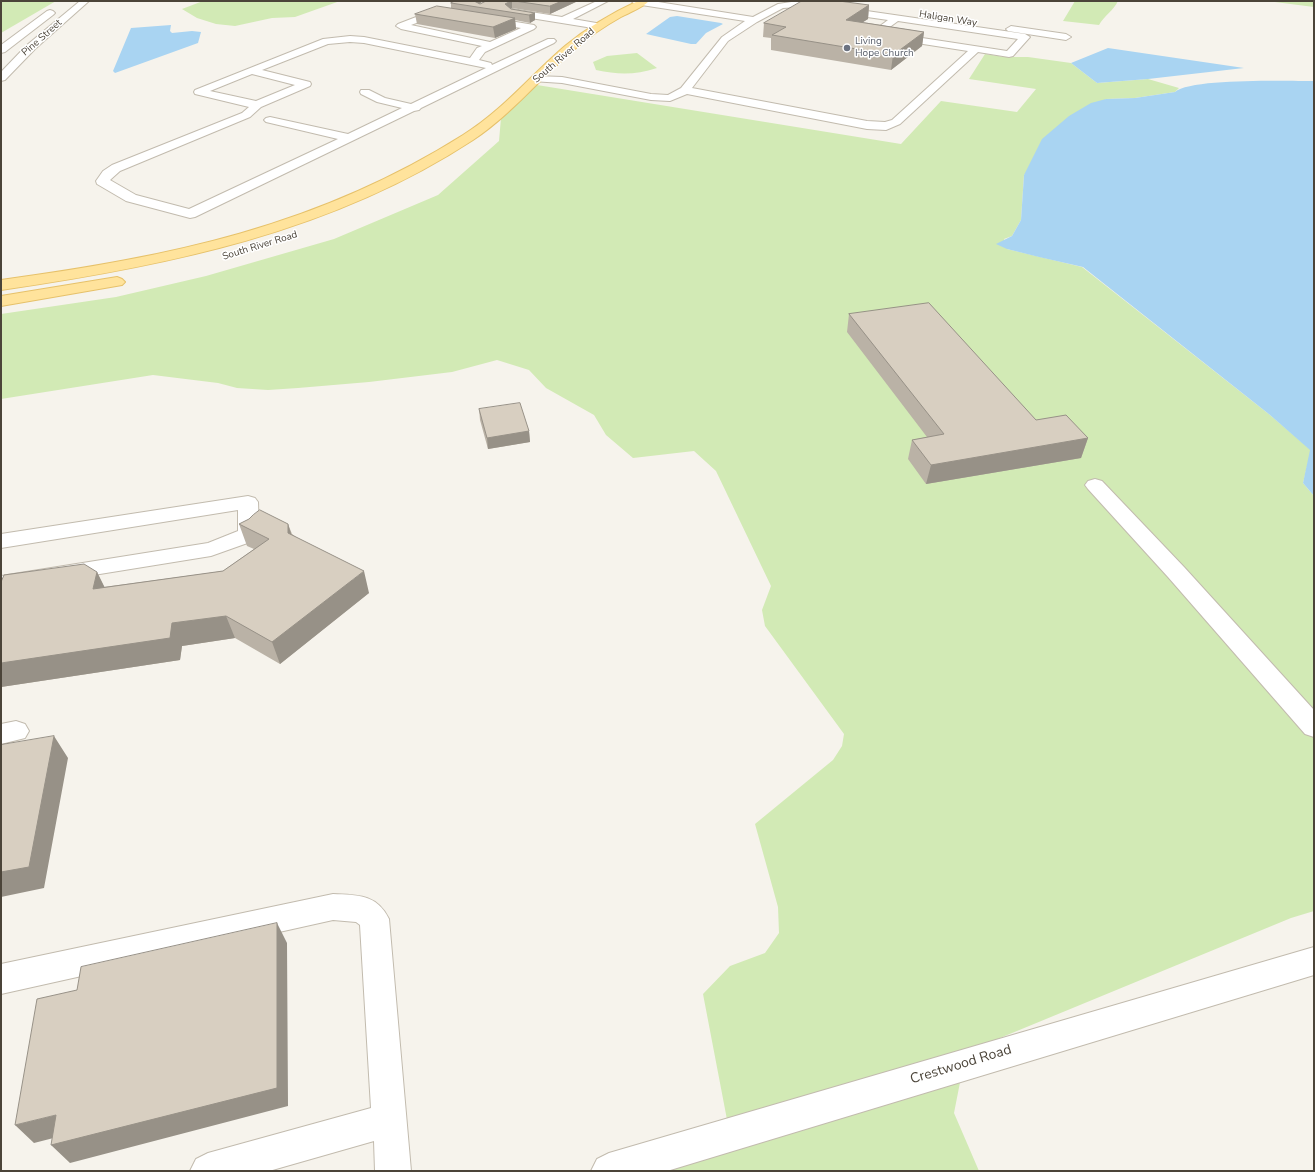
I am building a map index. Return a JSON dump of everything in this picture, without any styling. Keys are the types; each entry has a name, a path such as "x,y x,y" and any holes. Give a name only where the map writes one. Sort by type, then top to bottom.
{"main road":[{"name":"South River Road","path":"1,285 108,269 172,257 263,233 332,209 392,182 470,137 490,121 578,41 599,26 641,1"},
{"name":"South River Road","path":"419,181 449,162 474,140 490,121"},
{"path":"343,218 401,192"},
{"name":"South River Road","path":"175,270 266,245 329,224"},
{"path":"1,301 132,279"}],"street":[{"name":"Pine Street","path":"1,78 19,58 49,30 86,1"},
{"path":"564,20 604,1"},
{"path":"641,1 754,20"},
{"name":"Haligan Way","path":"830,1 1066,37"},
{"path":"517,13 527,8 525,4"},
{"path":"527,72 539,76 664,99 676,96 685,90 725,40 754,20 781,6 798,4 895,18 1025,37 1009,54 875,34 895,18"},
{"name":"Pine Street","path":"1,50 57,8"},
{"path":"502,10 599,26"},
{"path":"453,14 437,12 402,26 492,45"},
{"path":"473,62 481,50 531,28 476,18"},
{"path":"257,105 199,92 326,42 350,39 364,40 513,69"},
{"path":"252,71 306,84 257,105 246,115 116,168 108,174 102,182 132,198 190,214 414,108 551,41"},
{"path":"685,90 867,126 886,126 896,122 976,49"},
{"path":"1,59 19,58"},
{"path":"366,92 381,100 414,108"},
{"path":"270,120 351,138"},
{"path":"1095,485 1176,572 1314,727"},
{"path":"1,541 248,502 249,534 211,549 1,583"},
{"path":"1,979 333,907 362,909 374,919 393,1171"},
{"name":"Crestwood Road","path":"609,1171 1314,961"},
{"path":"208,1171 389,1120"}],"green space":[{"path":"1,1 56,1 1,33"},
{"path":"203,1 340,1 295,17 272,18 235,26 216,24 197,18 182,9"},
{"path":"1075,1 1118,1 1099,25 1063,21"},
{"path":"1267,1 1314,1 1314,7"},
{"path":"637,53 657,68 627,74 612,73 596,70 593,62 607,56"},
{"path":"985,54 1005,57 1028,57 1071,63 1097,83 1148,79 1179,88 1175,92 1135,98 1106,99 1024,175 1021,220 1012,236 1004,239 1007,249 1082,267 1270,415 1311,450 1303,483 1314,496 1314,911 1291,918 966,1052 954,1113 979,1171 662,1171 733,1151 703,994 730,966 765,953 779,933 778,907 755,824 833,760 842,746 844,734 765,626 762,610 771,586 716,471 694,451 633,458 606,435 594,415 546,388 529,370 497,360 452,372 369,382 298,388 268,390 237,388 218,383 153,375 1,399 1,314 116,297 206,276 334,239 438,195 499,141 501,118 537,85 901,144 941,101 1017,112 1036,89 969,79"}],"water":[{"path":"677,16 723,24 706,33 696,44 646,34 670,17"},
{"path":"171,25 170,31 172,33 192,31 201,32 198,43 115,73 113,71 131,28"},
{"path":"1108,48 1244,68 1097,83 1071,63"},
{"path":"1314,81 1314,496 1303,483 1310,450 1270,415 1083,267 1007,249 996,244 1012,236 1021,220 1024,175 1042,139 1069,116 1091,103 1106,99 1135,98 1175,92 1200,84 1219,82"}],"building":[{"path":"455,1 474,1 480,4 486,1 511,1 505,4 511,9 535,13 529,15 451,3"},
{"path":"515,1 562,1 550,6"},
{"path":"802,1 839,1 869,5 846,20 924,32 893,55 772,35 786,27 764,23"},
{"path":"437,6 515,18 493,27 415,14"},
{"path":"929,303 1036,420 1066,415 1088,438 931,465 912,440 944,434 849,314"},
{"path":"520,403 529,431 487,438 479,409"},
{"path":"260,510 288,524 288,533 364,571 272,642 226,616 172,623 170,638 1,663 1,582 4,575 84,564 97,572 93,589 223,571 269,539 239,524 249,519"},
{"path":"54,736 29,867 1,872 1,745"},
{"path":"277,923 277,1088 51,1145 56,1115 15,1125 37,999 77,990 81,967"}],"place":[{"name":"Living Hope Church","path":"847,48"}]}
